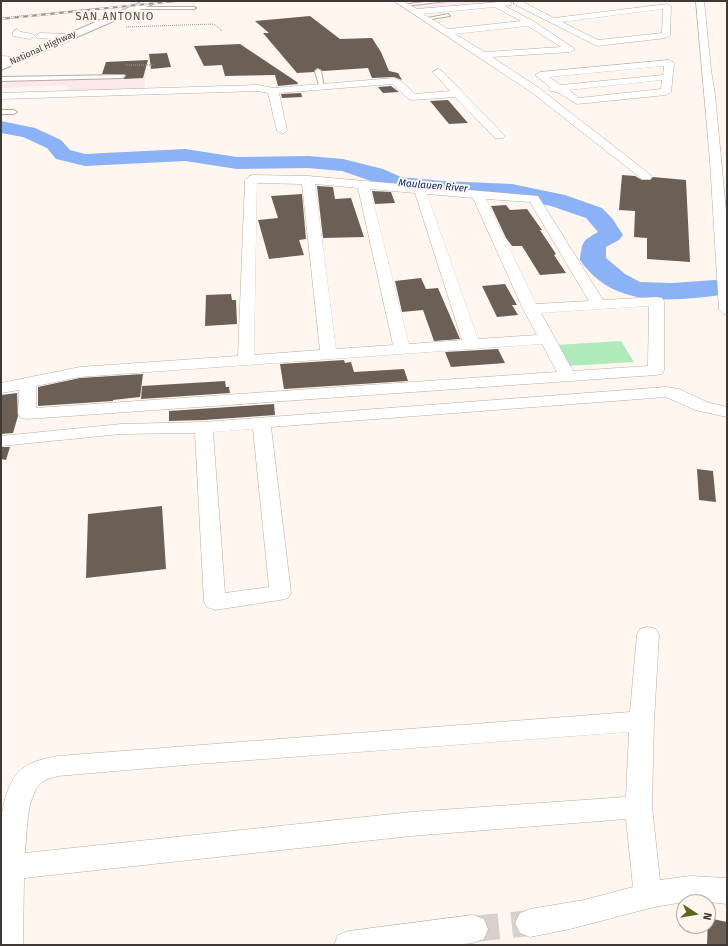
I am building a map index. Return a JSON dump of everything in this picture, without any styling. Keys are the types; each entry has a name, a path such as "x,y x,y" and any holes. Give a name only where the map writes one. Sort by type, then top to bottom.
{"main road":[{"name":"National Highway","path":"1,67 152,1"}],"street":[{"path":"414,12 520,1 569,28 598,33"},
{"path":"595,6 644,1"},
{"path":"700,1 716,161 727,310"},
{"path":"401,3 424,19 473,48 535,90 646,176"},
{"path":"483,55 570,49 501,3"},
{"path":"555,20 667,6 663,16 666,26 666,35 597,43 583,30"},
{"path":"535,10 551,10"},
{"path":"446,32 530,23"},
{"path":"643,28 666,26"},
{"path":"17,32 16,34 19,35 30,36"},
{"path":"40,36 68,37"},
{"path":"473,48 558,41"},
{"path":"1,59 18,60"},
{"path":"669,64 667,78 666,92 577,101 540,75 669,64"},
{"path":"438,72 499,136"},
{"path":"535,90 667,78"},
{"path":"1,96 258,88 273,91 394,81 413,97 458,94"},
{"path":"273,91 282,131"},
{"path":"712,130 727,131"},
{"path":"246,360 250,181 257,178 308,180 534,199 599,305"},
{"path":"308,180 329,354"},
{"path":"363,185 402,348"},
{"path":"420,190 471,343"},
{"path":"478,195 531,309 567,376"},
{"path":"28,385 27,414 656,370 658,301 531,309"},
{"path":"1,388 28,385 53,377 80,372 471,343 546,339"},
{"path":"1,441 121,429 204,427 666,392 673,393 701,406 727,412"},
{"path":"204,427 215,602 280,593 261,422"},
{"path":"648,635 642,721 639,807 648,896"},
{"path":"8,945 10,867 16,807 23,786 32,776 58,766 642,721"},
{"path":"10,867 411,824 639,807"},
{"path":"530,923 583,913 667,892 697,889 727,891"},
{"path":"349,945 472,929"}],"lane":[{"path":"401,3 445,1"},
{"path":"136,8 194,8"},
{"path":"424,19 448,15"},
{"path":"318,70 322,86"},
{"path":"1,78 122,76"},
{"path":"1,112 14,112"}],"path":[{"path":"1,18 104,8"},
{"path":"124,27 214,24 222,31"}],"shaded area":[{"path":"169,1 182,1 1,20 1,18"},
{"path":"409,1 511,1 422,10"},
{"path":"146,73 144,91 69,93 68,85 2,88 7,82 1,81 1,77"}],"green space":[{"path":"621,341 634,362 567,366 556,345"}],"building":[{"path":"310,16 340,39 372,38 381,52 389,71 398,73 402,80 394,77 372,78 368,68 323,71 317,68 314,72 297,73 263,33 269,33 255,21"},
{"path":"240,44 298,84 278,86 275,75 225,76 222,65 204,66 194,46"},
{"path":"167,53 171,67 151,69 149,54"},
{"path":"148,60 143,78 123,79 126,76 124,74 102,74 106,62"},
{"path":"391,86 399,92 383,93 378,87"},
{"path":"301,93 302,97 282,98 281,94"},
{"path":"448,100 468,123 449,124 430,101"},
{"path":"622,175 635,176 642,180 650,180 653,177 686,180 690,262 647,259 647,238 634,237 635,211 619,210"},
{"path":"317,186 333,187 335,199 351,198 364,237 323,238"},
{"path":"372,191 391,192 395,203 375,204"},
{"path":"302,194 306,239 299,240 304,255 269,259 258,220 278,218 271,196"},
{"path":"506,205 510,210 527,209 542,230 540,230 556,254 554,255 566,273 540,275 522,246 512,246 506,238 491,206"},
{"path":"421,278 426,289 438,288 460,339 434,341 423,310 402,312 395,281"},
{"path":"505,284 517,305 512,305 518,315 497,317 482,286"},
{"path":"231,294 232,300 236,300 237,324 205,326 206,295"},
{"path":"498,349 505,363 451,367 445,352"},
{"path":"344,360 345,363 351,362 354,372 404,369 408,381 284,389 280,364"},
{"path":"143,374 140,397 113,401 38,406 38,387 80,378"},
{"path":"225,381 226,387 229,387 230,393 141,399 142,386"},
{"path":"17,393 18,416 13,433 1,434 1,395"},
{"path":"274,404 275,415 169,421 169,411"},
{"path":"1,447 10,447 6,460 1,459"},
{"path":"697,469 713,471 716,502 699,500"},
{"path":"162,506 166,569 86,578 88,514"},
{"path":"716,920 727,922 727,945 707,945 707,934 716,934"}],"waterway":[{"name":"Maulauen River","path":"1,127 28,132 54,144 63,155 85,160 185,155 237,163 308,162 343,165 375,174 397,183 443,188 512,191 557,200 594,213 604,223 611,235 594,244 593,260 611,276 626,286 639,290 660,292 715,288"},
{"name":"Maulauen River","path":"715,288 727,288"}],"tunnel":[{"path":"473,929 530,923"}],"railway":[{"path":"1,19 176,1"}],"district":[{"name":"SAN ANTONIO","path":"115,17"}]}
